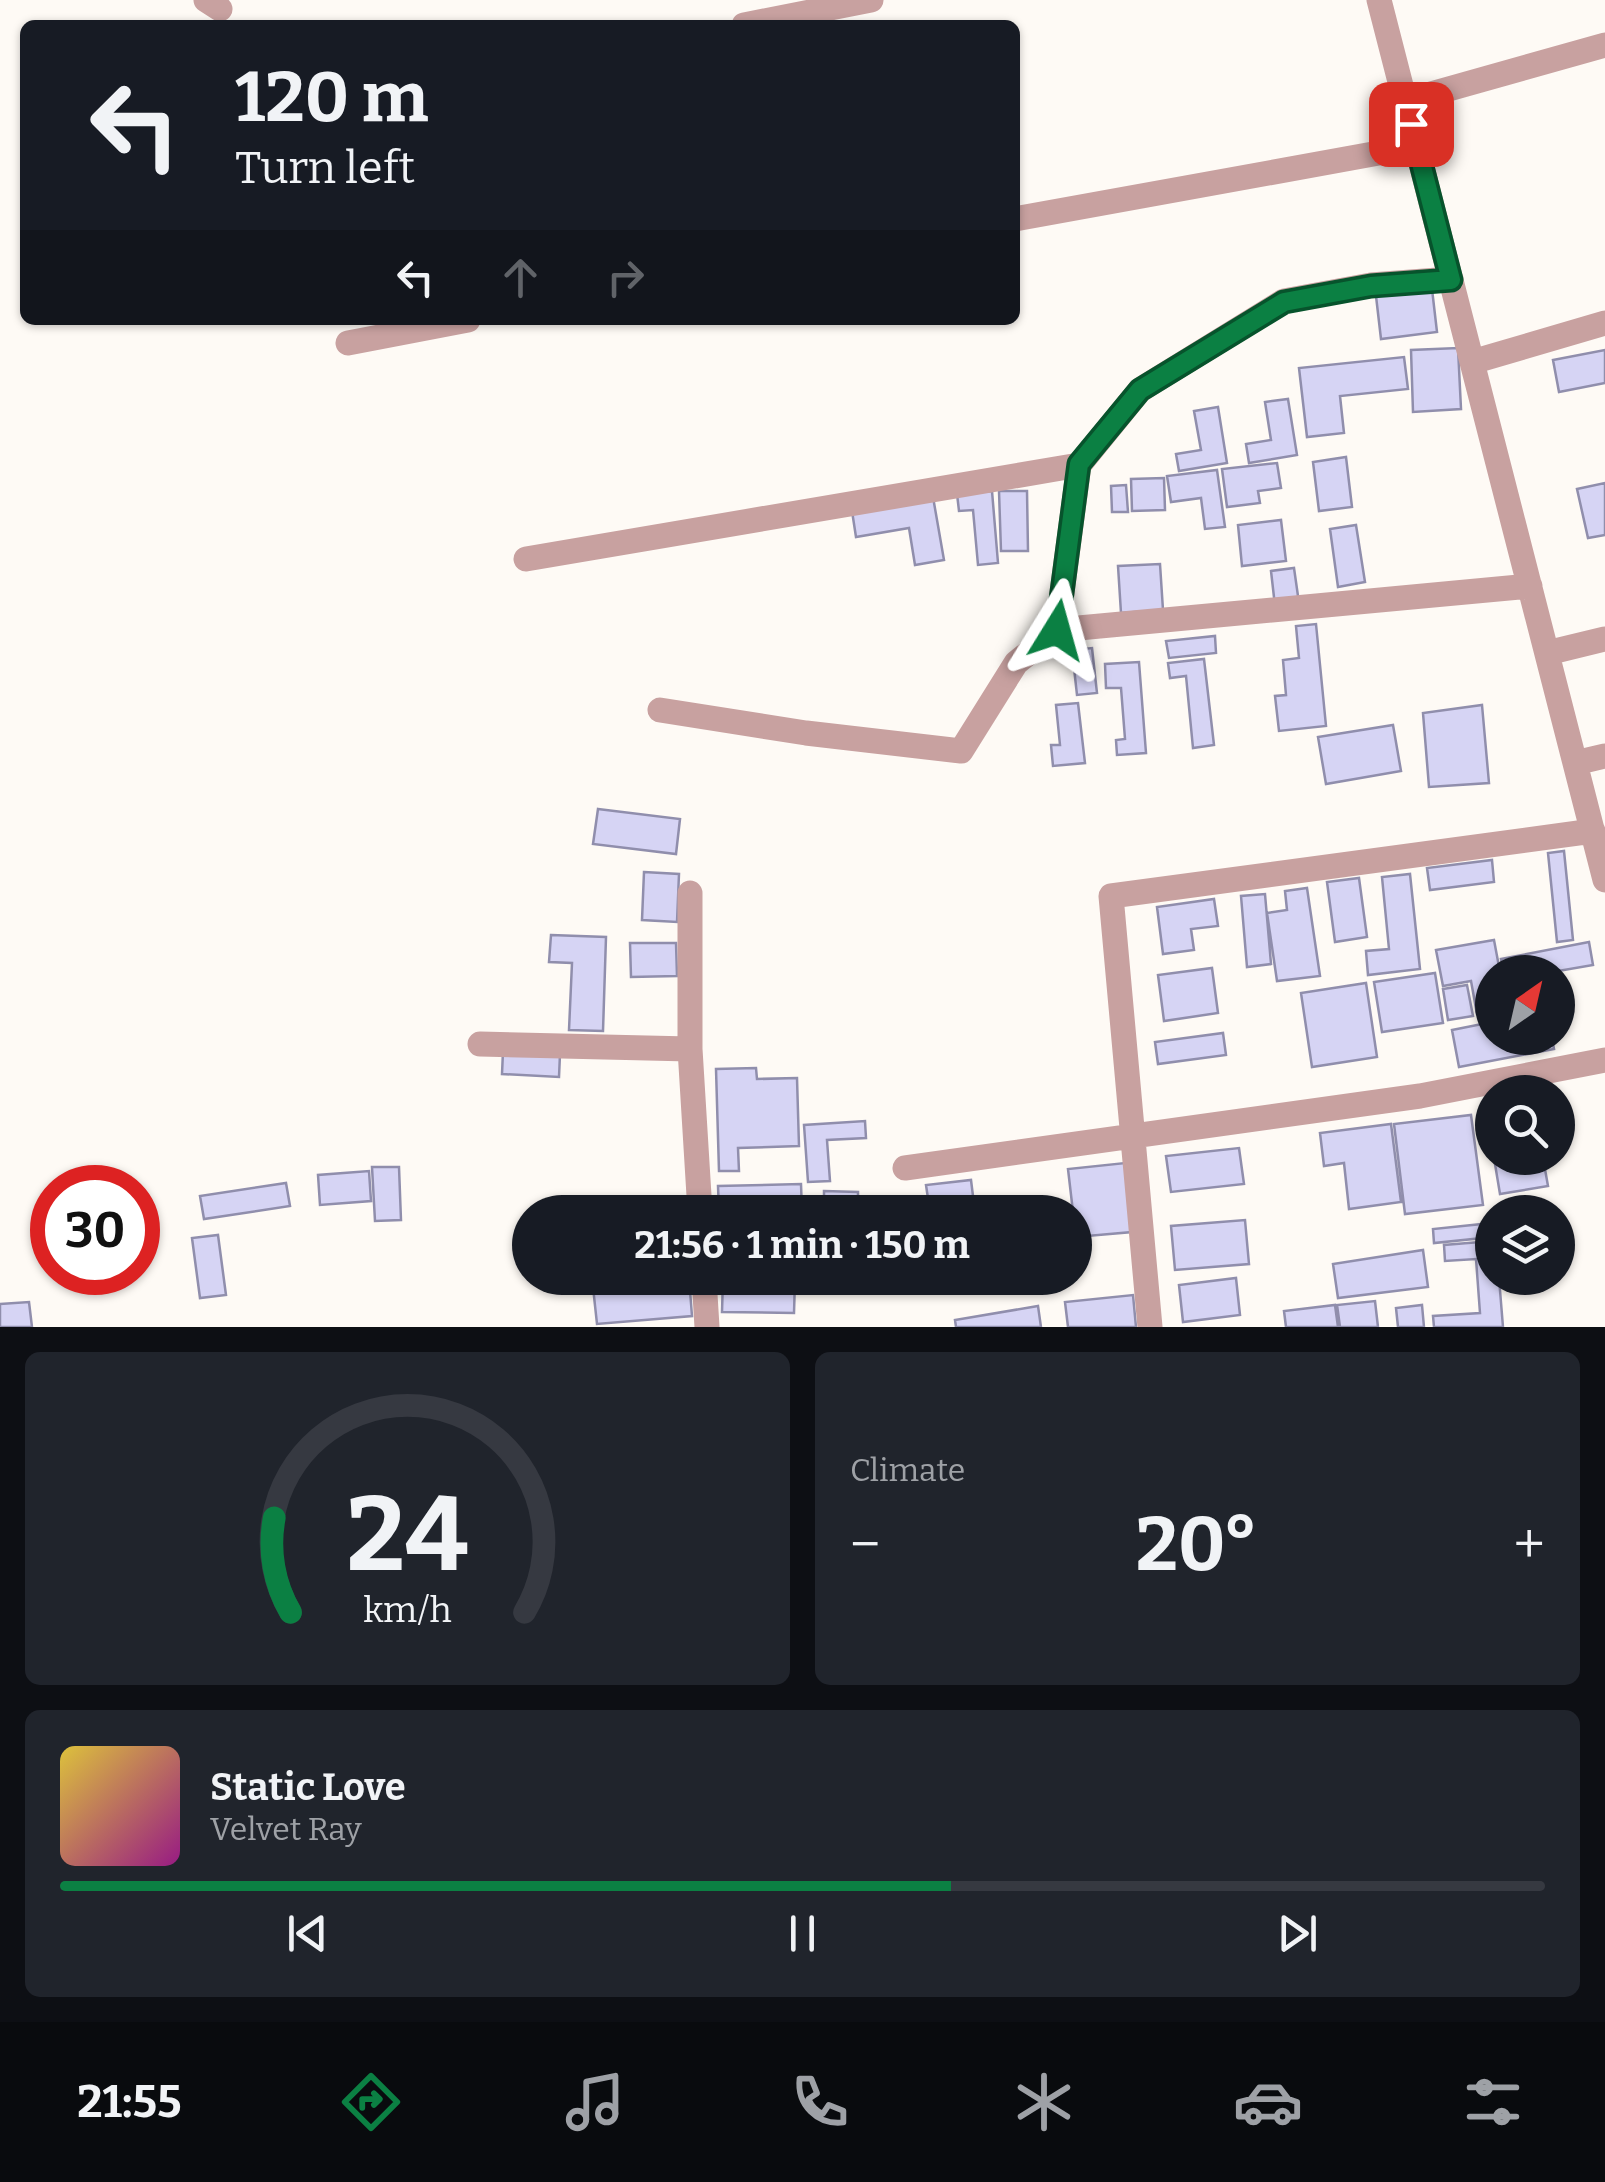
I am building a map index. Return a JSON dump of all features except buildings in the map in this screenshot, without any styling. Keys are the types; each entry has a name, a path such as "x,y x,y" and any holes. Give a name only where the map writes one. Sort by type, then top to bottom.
{"street":[{"path":"770,20 872,0"},
{"path":"1380,0 1605,880"},
{"path":"1406,101 1605,45"},
{"path":"1020,218 1417,146"},
{"path":"1057,630 1079,464 1140,390 1284,302 1371,286 1451,280"},
{"path":"1472,362 1605,324"},
{"path":"348,342 441,325"},
{"path":"526,559 1079,464"},
{"path":"660,710 806,733 961,751 1016,663 1057,630 1530,586"},
{"path":"1547,653 1605,639"},
{"path":"1575,763 1605,756"},
{"path":"1150,1327 1112,896 1592,832"},
{"path":"690,893 690,1049 699,1195"},
{"path":"480,1044 690,1049"},
{"path":"905,1168 1420,1096 1605,1060"},
{"path":"705,1295 707,1327"}],"route":[{"path":"1057,630 1079,464 1140,390 1284,302 1371,286 1451,280 1411,124"}]}
